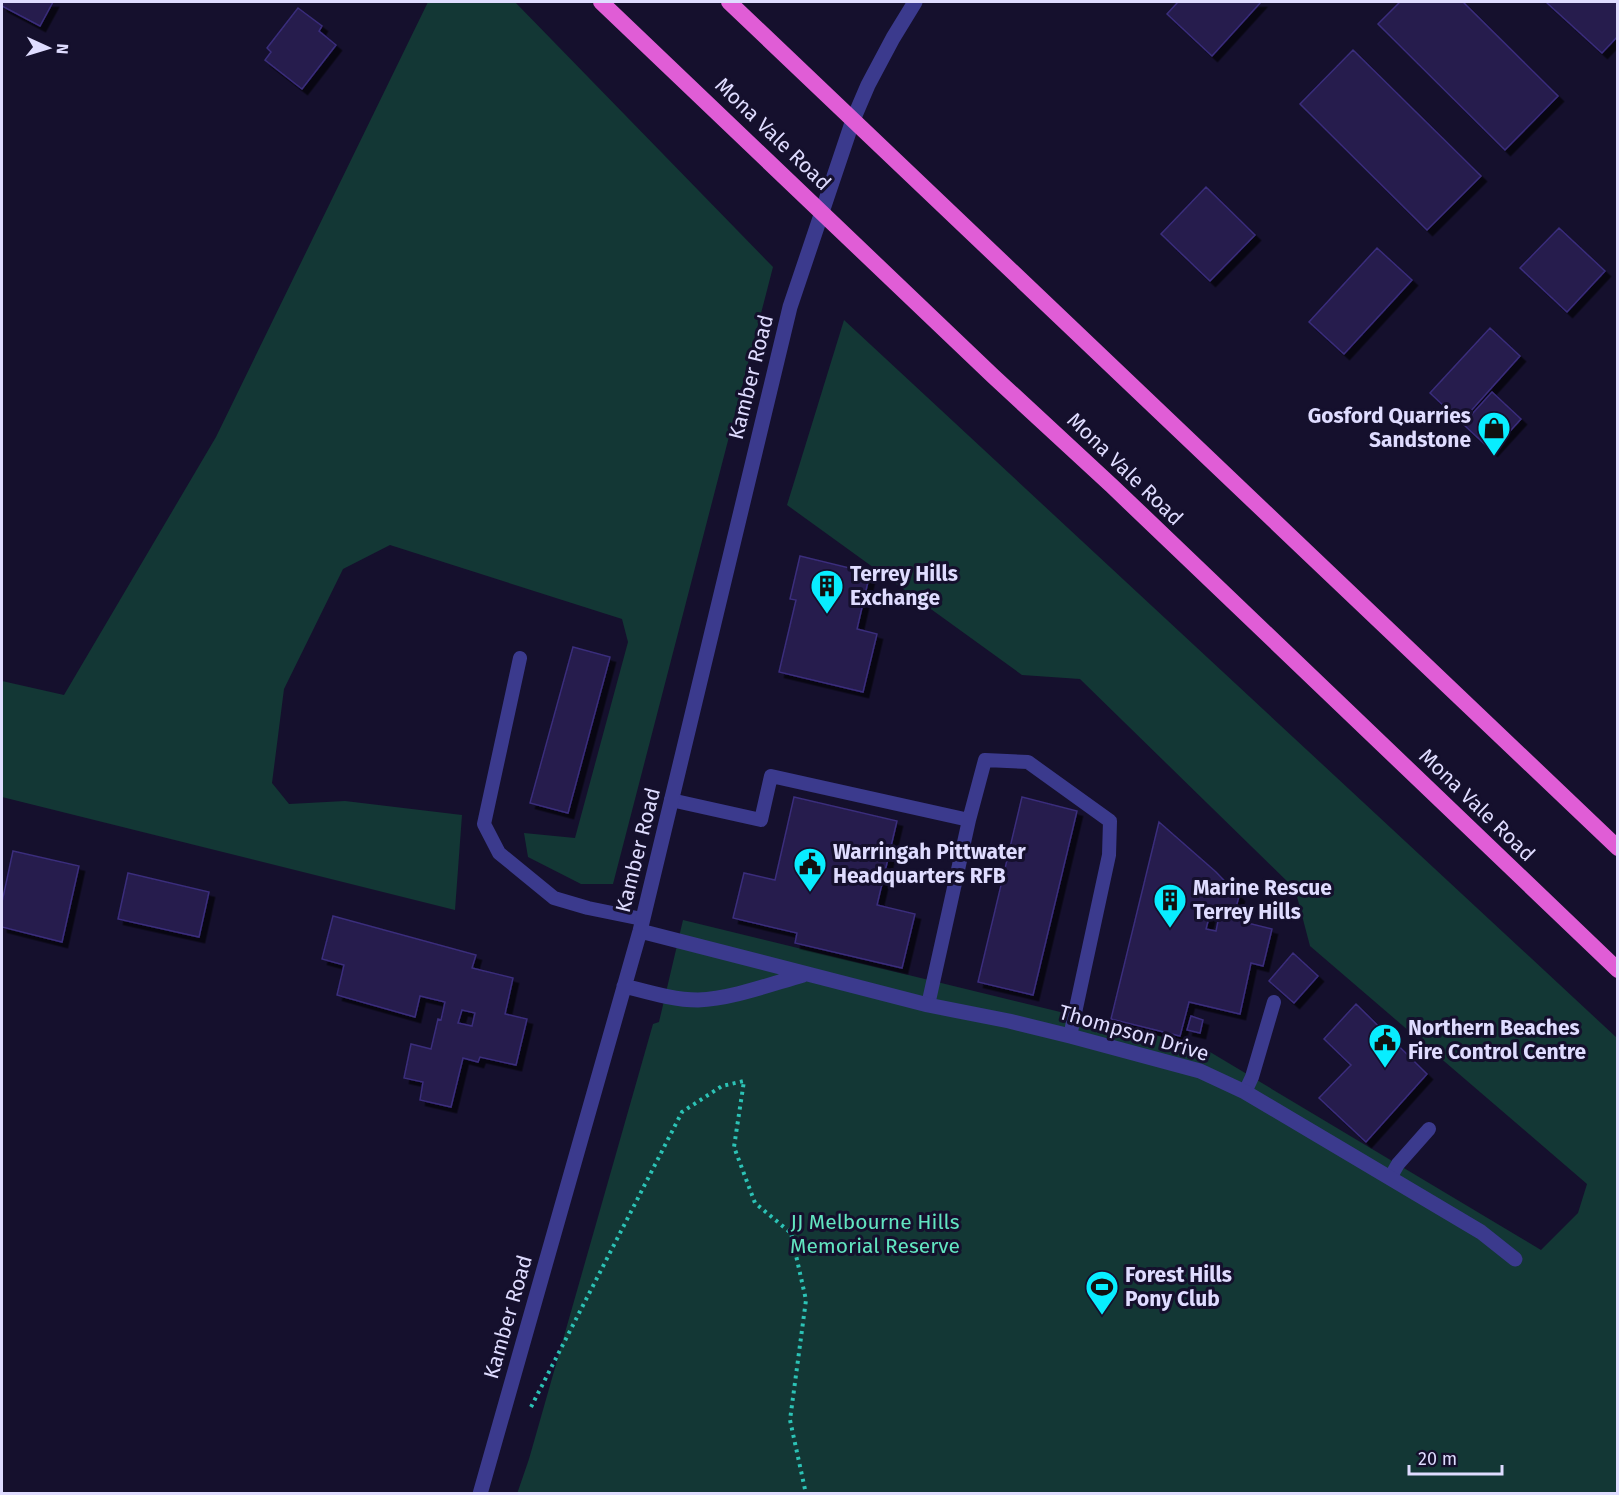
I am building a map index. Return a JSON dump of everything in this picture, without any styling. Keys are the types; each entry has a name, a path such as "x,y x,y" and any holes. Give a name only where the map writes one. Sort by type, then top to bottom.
{"highway":[{"name":"Mona Vale Road","path":"601,2 1112,486 1617,970"},
{"path":"729,2 1617,848"}],"street":[{"name":"Kamber Road","path":"480,1494 641,925 790,307 853,120 878,66 915,2"},
{"name":"Thompson Drive","path":"641,925 806,974 928,1005 1070,1036 1200,1071 1245,1092 1481,1232 1515,1259"},
{"name":"Thompson Drive","path":"624,986 697,1000 715,998 806,974"}],"lane":[{"path":"520,658 484,824 499,853 555,898 641,925"},
{"path":"928,1005 969,820 985,760 1028,762 1110,821 1109,855 1070,1036"},
{"path":"671,800 761,820 771,776 969,820"},
{"path":"1245,1092 1252,1077 1274,1002"},
{"path":"1390,1178 1398,1164 1429,1129"}],"path":[{"path":"529,1412 682,1112 722,1086 744,1081 734,1147 755,1203 791,1233 806,1300 790,1420 806,1494"}],"green space":[{"path":"428,2 515,2 773,267 613,884 581,884 528,857 524,833 575,838 628,642 622,619 390,545 343,569 284,689 272,783 289,804 345,801 462,815 455,910 2,797 2,681 64,695 216,437"},
{"name":"JJ Melbourne Hills Memorial Reserve","path":"844,320 1617,1038 1617,1493 517,1494 653,1024 659,1022 683,920 1200,1046 1541,1250 1578,1213 1587,1184 1310,946 1295,889 1080,679 1022,675 787,505"}],"building":[{"path":"2,2 53,2 40,26 2,6"},
{"path":"1178,2 1261,2 1212,56 1167,14"},
{"path":"1400,2 1463,2 1558,96 1505,150 1378,24"},
{"path":"1546,2 1618,2 1618,36 1602,53"},
{"path":"298,8 322,26 319,31 336,45 302,89 265,60 271,52 267,48"},
{"path":"1353,50 1481,176 1427,230 1300,104"},
{"path":"1206,187 1255,235 1210,281 1161,234"},
{"path":"1559,228 1605,271 1567,312 1520,268"},
{"path":"1377,248 1412,280 1344,354 1309,322"},
{"path":"1490,328 1520,356 1461,422 1430,393"},
{"path":"1492,392 1521,419 1492,451 1463,424"},
{"name":"Terrey Hills Exchange","path":"800,556 870,573 857,629 877,634 863,692 779,672 796,600 790,599"},
{"path":"573,647 610,657 568,813 530,803"},
{"name":"Warringah Pittwater Headquarters RFB","path":"794,797 897,821 877,905 915,914 902,968 795,943 797,933 733,918 744,873 775,880"},
{"path":"1022,797 1077,811 1033,995 978,982"},
{"name":"Marine Rescue Terrey Hills","path":"1159,822 1216,872 1239,896 1234,915 1211,910 1206,929 1216,931 1219,916 1272,929 1263,966 1251,963 1240,1014 1189,1002 1180,1036 1111,1019"},
{"path":"13,851 79,866 62,942 2,927 2,902"},
{"path":"128,873 209,892 199,937 118,919"},
{"path":"333,916 476,955 472,968 513,978 505,1014 527,1019 516,1065 480,1057 478,1062 463,1058 451,1107 420,1100 423,1082 404,1078 411,1044 431,1049 438,1019 441,1020 445,1002 420,996 415,1017 337,995 344,965 322,959","holes":["462,1010 475,1013 472,1026 458,1023"]},
{"path":"1293,953 1318,976 1294,1003 1269,981"},
{"name":"Northern Beaches Fire Control Centre","path":"1356,1004 1427,1074 1366,1142 1319,1098 1351,1065 1324,1039"},
{"path":"1191,1016 1203,1020 1200,1033 1187,1030"}],"place":[{"name":"Gosford Quarries Sandstone","path":"1494,457"},
{"name":"Terrey Hills Exchange","path":"827,615"},
{"name":"Warringah Pittwater Headquarters RFB","path":"810,893"},
{"name":"Marine Rescue Terrey Hills","path":"1170,929"},
{"name":"Northern Beaches Fire Control Centre","path":"1385,1069"},
{"name":"Forest Hills Pony Club","path":"1102,1316"}]}
